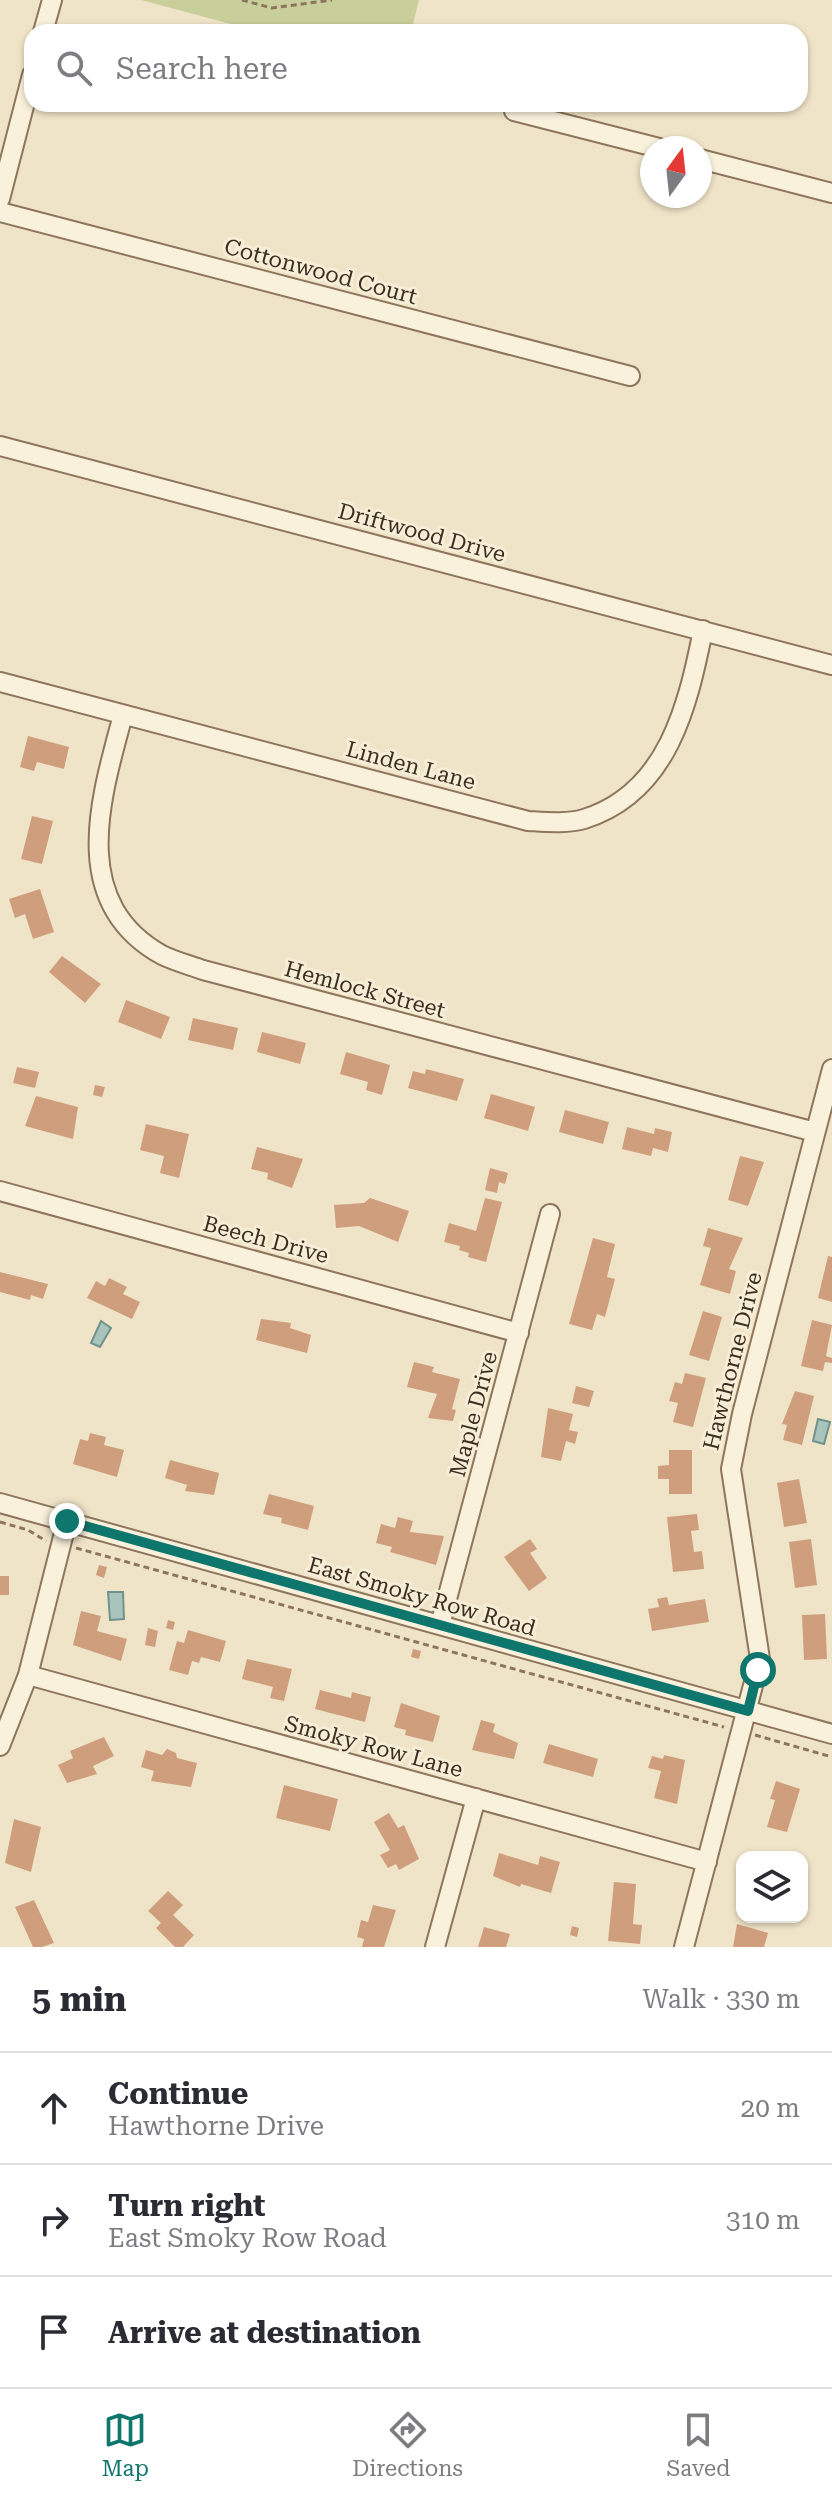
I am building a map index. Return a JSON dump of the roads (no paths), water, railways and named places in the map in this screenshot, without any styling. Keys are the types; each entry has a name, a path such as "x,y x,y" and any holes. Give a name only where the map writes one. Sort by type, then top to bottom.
{"street":[{"path":"45,24 52,0"},
{"path":"0,199 24,106"},
{"path":"518,112 640,143"},
{"path":"712,162 832,193"},
{"name":"Cottonwood Court","path":"0,212 630,376"},
{"name":"Driftwood Drive","path":"0,446 832,665"},
{"name":"Linden Lane","path":"0,682 528,821 583,819 636,788 667,753 678,727 703,630"},
{"name":"Hemlock Street","path":"123,715 99,809 96,840 100,866 117,911 136,935 162,954 203,970 815,1132"},
{"name":"Hawthorne Drive","path":"684,1947 760,1659 731,1469 742,1414 832,1069"},
{"name":"Beech Drive","path":"0,1191 519,1333"},
{"name":"Maple Drive","path":"440,1625 550,1214"},
{"name":"East Smoky Row Road","path":"0,1503 832,1734"},
{"path":"0,1746 28,1675 67,1521"},
{"name":"Smoky Row Lane","path":"28,1675 707,1862"},
{"path":"435,1947 476,1798"}],"water":[{"path":"101,1321 111,1328 100,1347 91,1343"},
{"path":"818,1419 830,1422 824,1444 813,1441"},
{"path":"108,1592 123,1592 124,1619 110,1620"}]}
